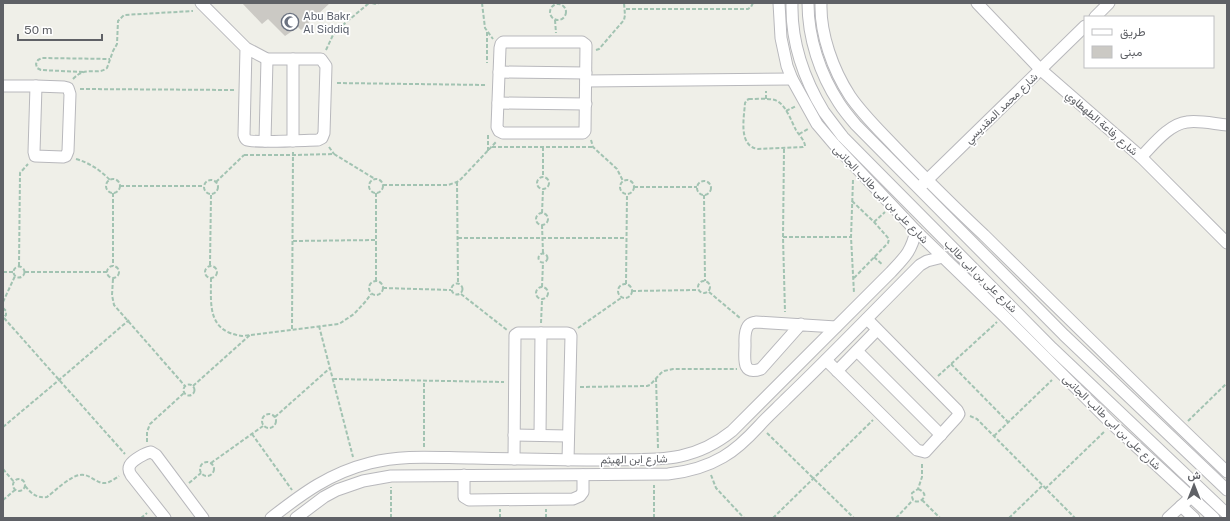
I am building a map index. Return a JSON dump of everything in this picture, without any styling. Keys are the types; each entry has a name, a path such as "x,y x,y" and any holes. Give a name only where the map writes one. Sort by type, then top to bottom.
{"street":[{"name":"شارع على بن ابى طالب الجانبى","path":"779,3 781,38 787,66 792,79 816,124 916,231 1112,424 1214,518"},
{"name":"شارع على بن ابى طالب","path":"792,3 794,35 800,62 811,88 824,112 843,137 860,156 1052,348 1227,514"},
{"name":"شارع على بن ابى طالب","path":"808,3 810,32 816,57 826,81 839,103 856,126 1064,335 1227,490"},
{"path":"821,3 824,30 838,74 850,96 867,117 927,180 1227,472"},
{"name":"شارع رفاعة الطهطاوي","path":"977,3 1040,69 1141,157 1227,243"},
{"path":"1096,16 1109,3"},
{"path":"205,7 246,48 267,59 321,59 326,66 324,134 322,138 318,140 293,141 248,141 245,139 246,48"},
{"name":"شارع محمد المقديسي","path":"918,189 1084,27"},
{"path":"503,42 582,42 586,45 585,131 582,133 502,133 499,131 497,127 501,44 503,42"},
{"path":"265,141 267,59"},
{"path":"293,59 293,141"},
{"path":"499,72 586,77 792,79"},
{"path":"3,86 36,86 68,88 70,94 68,151 66,156 35,156 36,86"},
{"path":"498,103 586,104"},
{"path":"1141,157 1172,127 1180,123 1188,121 1227,125"},
{"name":"شارع ابن الهيثم","path":"271,518 325,480 355,467 389,459 424,457 540,460 658,459 681,457 703,450 723,438 741,423 855,309 906,256 914,240 916,231"},
{"name":"شارع ابن الهيثم","path":"296,518 324,496 337,490 363,480 391,476 654,474 681,472 707,465 722,458 748,438 759,425 920,265 927,261 943,257"},
{"path":"1004,316 1012,308"},
{"path":"826,360 917,450 920,452 925,452 959,414 957,410 867,319"},
{"path":"801,324 761,369 754,371 748,369 744,364 746,331 748,325 751,323 801,324 836,328"},
{"path":"837,371 877,330"},
{"path":"514,459 515,335 518,333 541,333 570,334 571,336 568,460"},
{"path":"540,436 541,333"},
{"path":"1052,348 1064,335"},
{"path":"857,351 941,435"},
{"path":"514,435 568,436"},
{"path":"165,518 131,475 131,466 144,454 150,452 156,455 203,518"},
{"path":"540,460 540,474"},
{"path":"464,475 464,497 468,500 573,499 580,496 582,492 583,475"},
{"path":"1168,518 1191,497"},
{"path":"1181,506 1194,518"}],"path":[{"path":"321,59 337,30 369,3"},
{"path":"372,3 379,3"},
{"path":"408,3 413,3"},
{"path":"482,3 485,28 493,39 501,44"},
{"path":"557,3 564,5 567,11 565,17 559,20 552,18 550,11 557,3"},
{"path":"586,55 599,49 624,20 626,10 624,3"},
{"path":"626,10 748,9 753,3"},
{"path":"110,59 42,58 38,60 36,64 37,68 41,70 83,72 92,70 101,72 109,65 110,59 117,44 118,21 124,15 205,7"},
{"path":"68,88 74,78 83,72"},
{"path":"325,83 488,84"},
{"path":"68,88 245,90"},
{"path":"747,100 773,100 783,106 805,144 803,148 784,148 758,150 750,147 744,138 745,103 747,100"},
{"path":"383,185 448,185 457,182 492,147 498,139 499,131"},
{"path":"216,182 244,155 248,141"},
{"path":"492,147 593,147 617,169 623,181"},
{"path":"543,147 543,177"},
{"path":"784,148 783,237 786,324"},
{"path":"244,155 334,154 375,179 380,180 383,185"},
{"path":"292,329 293,155"},
{"path":"19,266 20,173 35,156"},
{"path":"66,156 82,161 96,168 110,180 116,181 120,186"},
{"path":"854,166 852,237 855,309"},
{"path":"543,177 546,177 549,182 548,187 543,190"},
{"path":"543,177 537,180 536,183 537,186 543,190"},
{"path":"375,179 369,184 372,192 376,193"},
{"path":"110,180 106,186 109,192 113,193 118,191 120,186"},
{"path":"203,186 204,183 210,180 214,180 216,182 218,190 211,195"},
{"path":"705,180 712,185 712,190 709,194 704,195 699,193 697,187 698,183 705,180"},
{"path":"623,181 630,181 634,188"},
{"path":"623,181 620,189 627,194"},
{"path":"457,182 458,283 462,286 463,290 461,294"},
{"path":"376,193 380,192 383,185"},
{"path":"120,186 203,186"},
{"path":"203,186 205,192 211,195"},
{"path":"634,188 697,187"},
{"path":"627,194 634,188"},
{"path":"542,213 543,190"},
{"path":"113,193 113,266"},
{"path":"376,193 376,281"},
{"path":"626,284 627,194"},
{"path":"211,195 210,265 205,270 207,277 211,278"},
{"path":"704,195 705,281 711,288 709,292"},
{"path":"852,201 889,239 888,243 853,279"},
{"path":"874,222 891,205"},
{"path":"542,213 547,215 548,218 547,223 542,225"},
{"path":"542,213 537,215 536,220 537,223 542,225"},
{"path":"542,225 543,253 546,254 548,258 543,262"},
{"path":"783,237 852,237"},
{"path":"458,238 626,238"},
{"path":"292,242 376,240"},
{"path":"543,253 540,254 538,259 540,262 543,262"},
{"path":"542,287 543,262"},
{"path":"210,265 214,266 217,271 214,277 211,278"},
{"path":"19,266 24,269 24,272"},
{"path":"13,272 15,268 19,266"},
{"path":"107,272 108,269 113,266"},
{"path":"113,266 120,270 120,274 117,278 113,279"},
{"path":"3,272 13,272"},
{"path":"13,272 16,276 21,277 24,275 24,272"},
{"path":"24,272 107,272"},
{"path":"107,272 109,277 113,279"},
{"path":"3,302 16,276"},
{"path":"211,278 211,308 213,317 218,325 225,331 233,335 242,336 339,324 347,320 360,308 371,294"},
{"path":"113,279 112,295 114,305 129,320 185,386"},
{"path":"371,294 380,294 382,288 380,283 376,281"},
{"path":"371,294 369,286 376,281"},
{"path":"698,290 699,283 705,281"},
{"path":"451,290 453,285 458,283"},
{"path":"570,334 621,298 631,295 631,286 623,284 618,288 617,292 621,298"},
{"path":"542,287 548,292 547,298 542,300"},
{"path":"542,287 536,290 535,295 542,300"},
{"path":"382,288 451,290 454,294 461,294 515,335"},
{"path":"632,291 698,290 703,294 709,292"},
{"path":"709,292 748,325"},
{"path":"541,333 542,300"},
{"path":"3,308 6,311 6,315 3,318 60,380 131,466 108,483 97,482 87,475 76,475 47,498 36,497 25,486 23,480 17,479 14,482"},
{"path":"931,384 1004,316"},
{"path":"3,427 129,320"},
{"path":"319,326 355,467"},
{"path":"193,386 251,334"},
{"path":"951,364 1008,422"},
{"path":"274,417 330,368"},
{"path":"569,387 647,386 653,382 661,372 673,369 748,369"},
{"path":"994,436 1060,372"},
{"path":"656,377 658,459"},
{"path":"333,379 514,382"},
{"path":"424,380 424,457"},
{"path":"1181,428 1227,383"},
{"path":"185,386 189,384 193,386"},
{"path":"150,452 146,440 150,424 184,393 183,389 185,386"},
{"path":"184,393 189,395 193,393 193,386"},
{"path":"773,518 879,413"},
{"path":"268,414 272,414 276,420 274,426 269,428 263,426 262,418 268,414"},
{"path":"959,414 977,419 1075,518"},
{"path":"1045,489 1112,424"},
{"path":"759,425 854,518"},
{"path":"200,473 200,465 207,462 211,463 263,426"},
{"path":"252,434 298,498"},
{"path":"913,500 912,493 918,489 922,477 920,452"},
{"path":"200,473 203,476 210,476 214,470 211,463"},
{"path":"707,465 716,488 744,518"},
{"path":"3,469 14,482 13,486 15,490"},
{"path":"181,489 200,473"},
{"path":"654,474 654,518"},
{"path":"391,476 391,518"},
{"path":"15,490 18,492 24,490 25,486"},
{"path":"1009,518 1042,486"},
{"path":"913,500 920,502 924,497 924,493 918,489"},
{"path":"3,500 15,490"},
{"path":"896,518 913,500"},
{"path":"922,500 940,518"}],"building":[{"name":"Abu Bakr Al Siddiq","path":"242,3 330,3 301,30 298,27 285,36 268,19 262,24"}],"place":[{"name":"Abu Bakr Al Siddiq","path":"290,22"}]}
